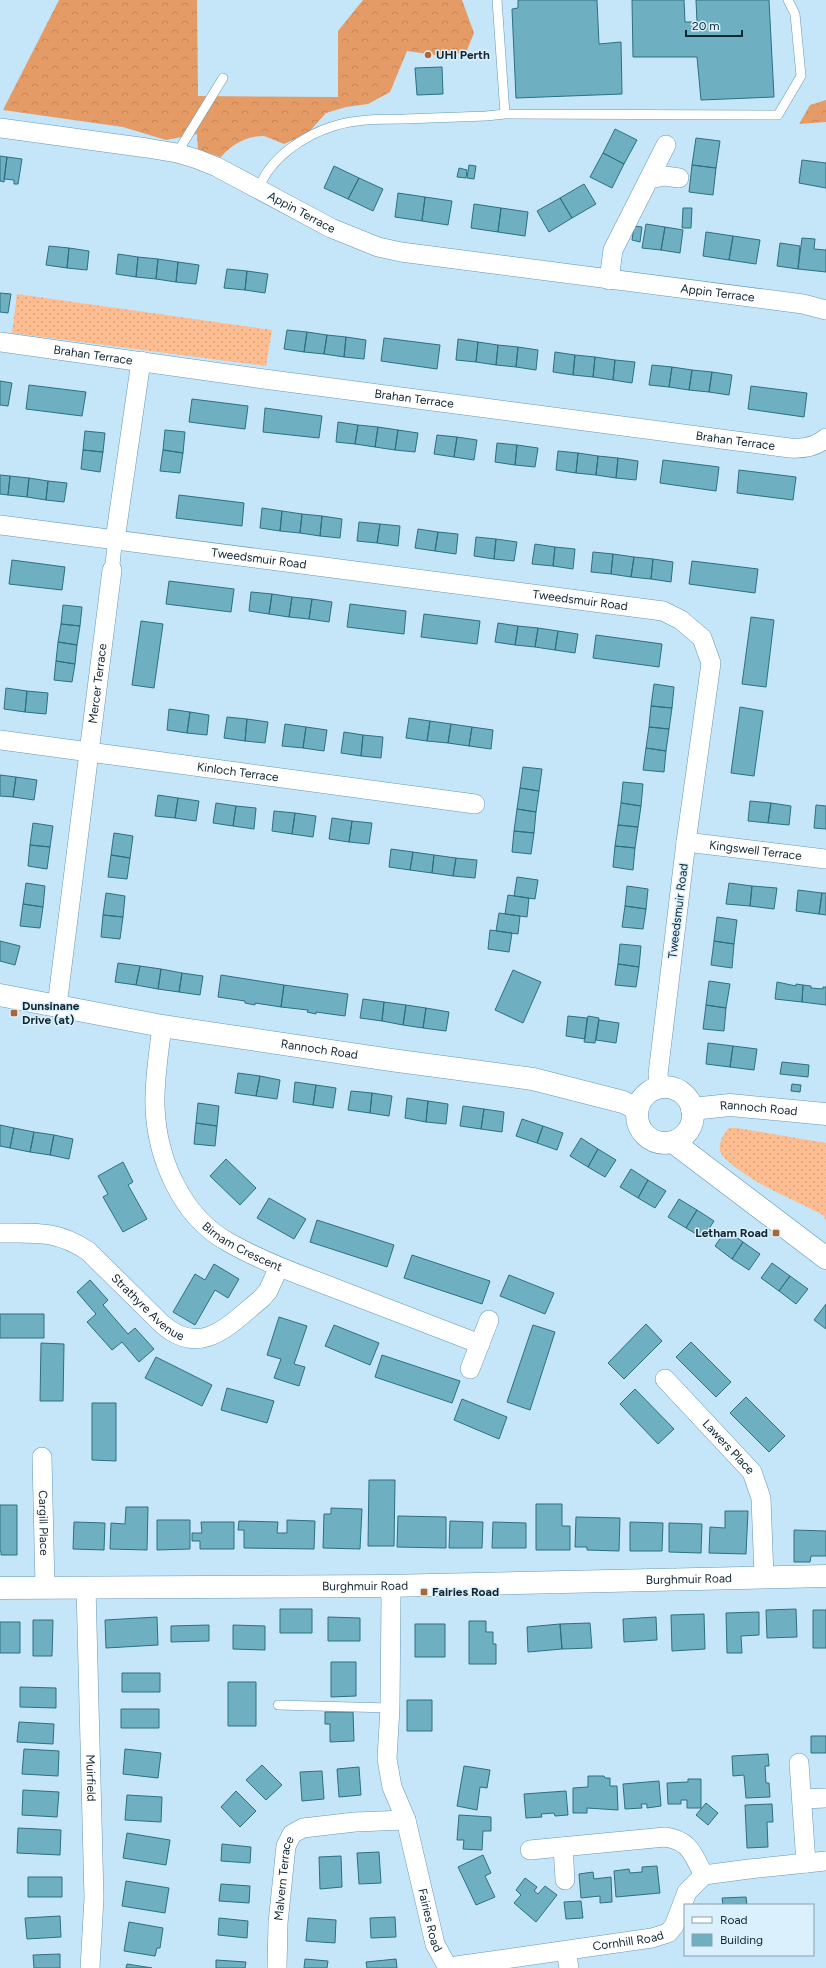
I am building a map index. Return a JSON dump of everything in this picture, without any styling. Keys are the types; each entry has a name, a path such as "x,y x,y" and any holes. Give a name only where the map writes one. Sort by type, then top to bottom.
{"street":[{"name":"Appin Terrace","path":"0,128 177,153 217,167 330,228 378,247 442,259 803,304 826,310"},
{"path":"608,280 613,250 666,145"},
{"path":"649,179 665,176 679,178"},
{"name":"Brahan Terrace","path":"0,342 790,448 808,448 816,445 826,438"},
{"name":"Mercer Terrace","path":"57,1006 115,540 141,361"},
{"name":"Tweedsmuir Road","path":"0,525 663,611 681,620 702,638 711,663 686,842 658,1074 660,1087"},
{"name":"Kinloch Terrace","path":"0,740 475,804"},
{"name":"Kingswell Terrace","path":"686,842 826,859"},
{"name":"Rannoch Road","path":"0,995 162,1026 533,1079 623,1102 637,1109"},
{"name":"Birnam Crescent","path":"162,1026 155,1106 159,1138 172,1181 187,1205 210,1229 227,1242 279,1267 480,1344"},
{"path":"660,1087 671,1087 680,1092 688,1099 692,1109 691,1126 681,1139 673,1142 662,1143 650,1140 642,1132 637,1121 637,1109 645,1095 660,1087"},
{"name":"Rannoch Road","path":"692,1109 730,1105 826,1114"},
{"path":"673,1142 826,1258"},
{"name":"Strathyre Avenue","path":"0,1233 44,1232 78,1244 88,1251 173,1334 182,1337 204,1339 220,1332 262,1298 268,1291 279,1267"},
{"path":"470,1369 489,1320"},
{"name":"Lawers Place","path":"665,1379 752,1472 761,1498 764,1577"},
{"name":"Cargill Place","path":"42,1457 45,1588"},
{"name":"Burghmuir Road","path":"0,1588 387,1586 826,1576"},
{"name":"Fairies Road","path":"387,1586 391,1597 390,1708 387,1759 392,1787 406,1820 435,1944 448,1968"},
{"name":"Muirfield","path":"86,1587 94,1898 90,1968"},
{"path":"799,1763 806,1863"},
{"path":"802,1799 826,1798"},
{"name":"Malvern Terrace","path":"277,1968 278,1922 286,1846 292,1834 303,1828 355,1822 406,1820"},
{"path":"530,1850 665,1837 672,1838 687,1844 704,1875 826,1861"},
{"path":"563,1847 565,1880"},
{"name":"Cornhill Road","path":"448,1968 474,1962 568,1959 668,1933 678,1918 687,1892 704,1875"}],"lane":[{"path":"498,0 505,114"},
{"path":"258,188 266,173 295,145 315,133 334,125 373,119 505,114 778,115 801,76 795,14 788,0"},
{"path":"177,153 223,78"},
{"path":"278,1705 390,1708"}],"shaded area":[{"path":"17,294 272,330 266,366 12,333"},
{"path":"729,1128 737,1128 826,1143 826,1221 823,1215 763,1185 726,1159 721,1153 720,1143"}],"green space":[{"path":"59,0 197,0 198,96 338,97 338,31 363,0 462,0 474,33 467,50 449,57 407,51 390,92 368,104 346,107 326,113 308,133 284,144 268,137 257,136 239,142 221,157 198,150 197,134 166,140 123,127 3,110"},
{"path":"826,100 826,122 799,124 810,105"}],"building":[{"path":"518,0 597,0 599,44 621,42 622,94 516,98 512,9 518,8"},
{"path":"632,0 684,0 685,22 697,22 696,0 769,0 774,97 701,100 697,57 633,57"},
{"path":"442,67 443,94 417,95 415,68"},
{"path":"615,129 637,140 624,164 603,153"},
{"path":"696,138 720,141 716,168 692,165"},
{"path":"603,153 624,164 612,188 590,177"},
{"path":"0,156 7,157 4,182 0,181"},
{"path":"7,157 22,159 18,184 14,184 14,180 4,179"},
{"path":"802,160 826,163 826,188 799,183"},
{"path":"469,165 476,166 474,179 467,178"},
{"path":"692,165 716,168 713,195 689,192"},
{"path":"334,166 359,178 348,199 324,188"},
{"path":"459,168 467,170 466,178 457,177"},
{"path":"359,178 383,189 373,211 348,199"},
{"path":"584,184 596,204 572,218 560,198"},
{"path":"398,193 425,197 422,221 395,217"},
{"path":"425,197 452,201 448,225 422,221"},
{"path":"560,198 572,218 549,232 537,211"},
{"path":"474,204 501,208 498,232 471,228"},
{"path":"501,208 528,212 525,236 498,232"},
{"path":"683,208 692,208 691,228 682,228"},
{"path":"646,224 665,227 661,250 642,248"},
{"path":"634,226 642,227 640,242 632,240"},
{"path":"665,227 683,230 680,253 661,250"},
{"path":"706,232 733,236 729,260 703,256"},
{"path":"733,236 760,240 756,264 729,260"},
{"path":"802,238 815,239 814,249 826,250 826,272 798,269"},
{"path":"780,243 800,246 798,269 777,266"},
{"path":"49,246 69,248 67,268 46,265"},
{"path":"69,248 89,251 87,270 67,268"},
{"path":"118,254 138,257 136,277 116,274"},
{"path":"138,257 158,259 156,279 136,277"},
{"path":"158,259 178,262 176,282 156,279"},
{"path":"178,262 199,265 196,284 176,282"},
{"path":"227,269 247,271 245,290 224,288"},
{"path":"247,271 268,274 265,293 245,290"},
{"path":"0,293 11,294 8,313 0,312"},
{"path":"287,330 307,332 304,352 284,349"},
{"path":"307,332 327,335 324,354 304,352"},
{"path":"327,335 346,337 344,357 324,354"},
{"path":"346,337 366,340 364,359 344,357"},
{"path":"384,338 440,345 437,369 381,361"},
{"path":"458,339 478,342 476,362 456,360"},
{"path":"478,342 498,345 496,365 476,362"},
{"path":"498,345 518,347 516,367 496,365"},
{"path":"518,347 538,350 536,370 516,367"},
{"path":"555,352 575,355 573,375 553,372"},
{"path":"575,355 595,357 593,377 573,375"},
{"path":"595,357 615,360 613,380 593,377"},
{"path":"615,360 635,362 632,383 613,380"},
{"path":"652,365 672,367 669,387 649,385"},
{"path":"672,367 692,370 689,390 669,387"},
{"path":"692,370 712,372 709,392 689,390"},
{"path":"712,372 732,375 729,395 709,392"},
{"path":"0,381 12,383 8,406 0,405"},
{"path":"29,385 86,392 82,416 26,409"},
{"path":"751,386 807,393 804,417 748,409"},
{"path":"192,399 248,406 245,429 189,422"},
{"path":"265,408 322,416 319,438 263,432"},
{"path":"338,422 358,425 355,444 336,442"},
{"path":"358,425 378,427 375,447 355,444"},
{"path":"378,427 398,430 395,450 375,447"},
{"path":"165,430 185,432 183,453 163,450"},
{"path":"398,430 418,433 415,452 395,450"},
{"path":"85,431 105,433 103,452 83,450"},
{"path":"437,435 457,437 454,457 434,454"},
{"path":"457,437 477,440 474,460 454,457"},
{"path":"497,443 517,445 515,465 495,462"},
{"path":"517,445 538,448 535,467 515,465"},
{"path":"83,450 103,452 100,472 81,469"},
{"path":"163,450 183,453 180,473 160,471"},
{"path":"558,451 578,453 576,473 556,470"},
{"path":"578,453 598,456 596,475 576,473"},
{"path":"598,456 618,458 616,478 596,475"},
{"path":"618,458 638,461 636,480 616,478"},
{"path":"663,460 719,467 716,491 660,483"},
{"path":"739,470 796,477 793,500 737,493"},
{"path":"0,475 10,476 8,495 0,494"},
{"path":"10,476 29,478 27,497 8,495"},
{"path":"29,478 48,481 46,500 27,497"},
{"path":"48,481 67,483 64,502 46,500"},
{"path":"179,495 244,503 242,526 176,518"},
{"path":"262,508 282,511 280,531 260,528"},
{"path":"282,511 302,514 300,533 280,531"},
{"path":"302,514 322,516 320,536 300,533"},
{"path":"322,516 342,519 340,538 320,536"},
{"path":"359,522 380,524 377,543 357,541"},
{"path":"380,524 400,526 398,546 377,543"},
{"path":"418,529 438,532 435,551 415,548"},
{"path":"438,532 458,534 456,554 435,551"},
{"path":"476,537 496,539 494,559 474,556"},
{"path":"496,539 517,542 514,561 494,559"},
{"path":"535,544 555,547 553,566 532,564"},
{"path":"555,547 575,549 573,569 553,566"},
{"path":"593,552 613,554 611,574 591,572"},
{"path":"613,554 634,557 631,577 611,574"},
{"path":"634,557 653,559 651,579 631,577"},
{"path":"653,559 673,562 671,582 651,579"},
{"path":"12,560 65,567 62,590 9,584"},
{"path":"692,561 758,569 755,593 689,584"},
{"path":"169,581 234,589 231,612 166,604"},
{"path":"251,592 272,594 269,614 249,611"},
{"path":"272,594 292,597 289,617 269,614"},
{"path":"292,597 312,599 309,619 289,617"},
{"path":"312,599 332,602 329,622 309,619"},
{"path":"350,604 406,611 404,634 347,627"},
{"path":"63,605 82,607 80,626 61,624"},
{"path":"424,614 480,621 477,644 421,637"},
{"path":"751,617 774,620 766,687 742,684"},
{"path":"141,621 163,624 154,688 132,685"},
{"path":"498,623 518,626 515,645 495,642"},
{"path":"61,624 80,626 77,645 58,642"},
{"path":"518,626 538,628 535,647 515,645"},
{"path":"538,628 558,631 555,650 535,647"},
{"path":"558,631 578,634 575,653 555,650"},
{"path":"596,635 662,644 659,667 593,658"},
{"path":"58,642 77,645 75,664 56,661"},
{"path":"56,661 75,664 72,682 54,680"},
{"path":"654,684 674,687 672,708 651,706"},
{"path":"6,688 27,691 25,712 4,709"},
{"path":"27,691 48,693 46,714 25,712"},
{"path":"651,706 672,708 669,729 649,727"},
{"path":"740,707 763,711 754,776 731,773"},
{"path":"169,709 190,712 187,733 167,730"},
{"path":"190,712 209,715 207,735 187,733"},
{"path":"227,717 247,719 245,741 224,738"},
{"path":"409,718 430,721 427,741 406,738"},
{"path":"247,719 268,722 265,743 245,741"},
{"path":"430,721 451,724 448,743 427,741"},
{"path":"285,724 306,727 303,748 282,746"},
{"path":"451,724 472,727 469,746 448,743"},
{"path":"306,727 327,730 324,751 303,748"},
{"path":"472,727 493,730 491,749 469,746"},
{"path":"649,727 669,729 666,751 646,748"},
{"path":"344,732 363,735 361,756 341,753"},
{"path":"363,735 383,737 381,758 361,756"},
{"path":"646,748 666,751 664,772 643,770"},
{"path":"523,767 542,769 539,791 520,788"},
{"path":"0,775 16,777 13,797 0,796"},
{"path":"16,777 37,780 34,800 13,797"},
{"path":"623,782 643,784 641,806 621,803"},
{"path":"520,788 539,791 536,812 517,809"},
{"path":"158,795 178,798 175,818 155,816"},
{"path":"178,798 199,801 196,821 175,818"},
{"path":"750,801 771,803 768,823 748,821"},
{"path":"216,803 236,806 233,826 213,823"},
{"path":"621,803 641,806 638,827 618,825"},
{"path":"771,803 791,806 789,825 768,823"},
{"path":"816,805 826,806 826,829 814,828"},
{"path":"236,806 256,808 254,829 233,826"},
{"path":"517,809 536,812 534,833 514,831"},
{"path":"274,811 295,813 292,834 272,831"},
{"path":"295,813 316,816 313,837 292,834"},
{"path":"332,818 352,821 349,842 329,839"},
{"path":"352,821 372,823 369,844 349,842"},
{"path":"33,823 53,826 50,847 30,845"},
{"path":"618,825 638,827 635,848 615,846"},
{"path":"514,831 534,833 531,854 512,852"},
{"path":"114,833 133,836 130,858 111,855"},
{"path":"30,845 50,847 47,869 28,866"},
{"path":"615,846 635,848 633,870 613,867"},
{"path":"391,849 413,852 410,870 389,867"},
{"path":"413,852 434,855 432,873 410,870"},
{"path":"111,855 130,858 127,879 108,877"},
{"path":"434,855 456,858 453,876 432,873"},
{"path":"456,858 477,860 475,878 453,876"},
{"path":"517,877 538,880 535,899 514,896"},
{"path":"26,883 45,886 43,907 23,904"},
{"path":"729,883 752,886 750,906 726,904"},
{"path":"627,886 648,889 646,909 625,906"},
{"path":"752,886 777,888 774,909 750,906"},
{"path":"798,890 822,893 819,914 796,911"},
{"path":"106,893 125,896 123,917 103,915"},
{"path":"822,893 826,893 826,915 819,914"},
{"path":"508,895 529,898 527,917 505,914"},
{"path":"23,904 43,907 40,928 20,926"},
{"path":"625,906 646,909 643,929 622,927"},
{"path":"499,913 520,916 518,934 496,931"},
{"path":"103,915 123,917 120,939 101,937"},
{"path":"717,917 737,920 734,944 714,941"},
{"path":"490,930 512,933 509,952 488,949"},
{"path":"0,941 20,946 15,965 0,961"},
{"path":"714,941 734,944 732,968 711,965"},
{"path":"620,944 641,946 639,967 618,964"},
{"path":"118,963 140,966 136,985 115,982"},
{"path":"618,964 639,967 636,987 615,985"},
{"path":"140,966 161,969 158,989 136,985"},
{"path":"161,969 182,973 179,992 158,989"},
{"path":"513,970 541,982 523,1023 495,1010"},
{"path":"182,973 203,976 200,995 179,992"},
{"path":"221,975 284,985 281,1007 255,1003 255,1005 245,1003 245,1001 218,997"},
{"path":"709,981 730,984 726,1008 706,1005"},
{"path":"777,982 796,986 796,984 803,985 802,1002 775,999"},
{"path":"284,985 348,994 345,1016 316,1012 316,1014 307,1012 308,1010 281,1007"},
{"path":"803,985 811,986 811,988 823,989 823,987 826,987 826,1005 802,1002"},
{"path":"363,999 384,1002 382,1021 360,1018"},
{"path":"384,1002 406,1005 403,1025 382,1021"},
{"path":"406,1005 426,1008 423,1028 403,1025"},
{"path":"706,1005 726,1008 724,1031 703,1029"},
{"path":"426,1008 449,1012 446,1031 423,1028"},
{"path":"568,1016 587,1018 585,1039 566,1036"},
{"path":"588,1016 599,1018 595,1043 584,1042"},
{"path":"599,1020 619,1023 616,1043 596,1040"},
{"path":"708,1043 733,1046 730,1067 706,1064"},
{"path":"733,1046 757,1049 754,1070 730,1067"},
{"path":"782,1062 809,1065 808,1077 780,1074"},
{"path":"238,1073 260,1076 256,1096 235,1093"},
{"path":"260,1076 280,1080 277,1099 256,1096"},
{"path":"295,1082 316,1085 313,1105 293,1102"},
{"path":"792,1084 801,1085 800,1092 791,1091"},
{"path":"316,1085 336,1088 333,1108 313,1105"},
{"path":"351,1091 372,1093 370,1113 348,1110"},
{"path":"372,1093 392,1096 389,1116 370,1113"},
{"path":"407,1098 428,1101 426,1122 405,1118"},
{"path":"428,1101 448,1104 446,1124 426,1122"},
{"path":"198,1103 219,1106 217,1126 196,1123"},
{"path":"463,1106 484,1109 481,1129 460,1126"},
{"path":"484,1109 504,1112 502,1132 481,1129"},
{"path":"522,1119 543,1126 537,1143 516,1136"},
{"path":"196,1123 217,1126 215,1146 194,1144"},
{"path":"0,1125 14,1128 10,1148 0,1146"},
{"path":"543,1126 563,1133 557,1150 537,1143"},
{"path":"14,1128 34,1132 30,1152 10,1148"},
{"path":"34,1132 54,1135 50,1155 30,1152"},
{"path":"54,1135 73,1139 69,1159 50,1155"},
{"path":"581,1138 598,1149 588,1167 570,1156"},
{"path":"598,1149 616,1160 605,1177 588,1167"},
{"path":"226,1159 256,1188 240,1205 210,1176"},
{"path":"123,1162 133,1182 128,1185 147,1219 123,1232 103,1197 108,1194 98,1176"},
{"path":"631,1169 648,1180 638,1198 620,1187"},
{"path":"648,1180 666,1191 655,1208 638,1198"},
{"path":"269,1198 306,1219 294,1239 257,1218"},
{"path":"679,1199 697,1210 686,1228 668,1217"},
{"path":"697,1210 714,1221 703,1238 686,1228"},
{"path":"317,1220 394,1245 387,1267 310,1242"},
{"path":"726,1230 743,1242 732,1259 715,1246"},
{"path":"743,1242 760,1254 749,1270 732,1259"},
{"path":"412,1255 490,1281 482,1304 404,1278"},
{"path":"772,1263 790,1276 779,1291 761,1278"},
{"path":"214,1264 239,1279 228,1298 215,1290 195,1325 173,1312 195,1274 205,1280"},
{"path":"509,1275 554,1293 545,1314 500,1296"},
{"path":"790,1276 808,1289 796,1304 779,1291"},
{"path":"90,1280 108,1300 103,1305 128,1334 135,1328 154,1349 139,1362 122,1342 112,1350 87,1322 96,1314 77,1292"},
{"path":"826,1304 826,1329 814,1320"},
{"path":"0,1314 44,1314 44,1338 0,1338"},
{"path":"279,1317 307,1326 294,1364 305,1367 299,1386 274,1378 281,1359 267,1355"},
{"path":"646,1324 662,1341 624,1379 608,1363"},
{"path":"334,1325 379,1343 370,1365 325,1346"},
{"path":"533,1325 555,1332 530,1410 507,1402"},
{"path":"691,1342 731,1382 716,1397 676,1357"},
{"path":"41,1343 64,1344 63,1401 40,1401"},
{"path":"382,1355 460,1381 452,1403 375,1377"},
{"path":"156,1357 212,1385 202,1406 145,1378"},
{"path":"227,1388 274,1401 267,1423 221,1410"},
{"path":"635,1389 674,1429 658,1444 620,1404"},
{"path":"746,1397 785,1436 769,1452 730,1413"},
{"path":"462,1399 507,1417 499,1439 454,1420"},
{"path":"92,1403 116,1403 116,1461 92,1460"},
{"path":"369,1480 395,1480 394,1546 368,1546"},
{"path":"536,1504 562,1504 562,1526 570,1526 570,1550 536,1550"},
{"path":"0,1505 17,1505 17,1555 1,1555"},
{"path":"126,1507 148,1507 147,1550 110,1549 111,1523 125,1524"},
{"path":"331,1508 362,1509 360,1549 323,1548 324,1514 331,1514"},
{"path":"725,1511 748,1511 746,1554 709,1553 710,1527 725,1528"},
{"path":"398,1516 446,1517 446,1548 397,1547"},
{"path":"576,1517 620,1518 619,1551 587,1550 587,1547 575,1547"},
{"path":"157,1520 190,1520 190,1549 157,1550"},
{"path":"287,1520 315,1521 314,1549 244,1548 244,1530 238,1530 239,1521 278,1522 277,1533 287,1533"},
{"path":"450,1521 483,1522 482,1548 449,1548"},
{"path":"74,1522 105,1523 104,1550 73,1549"},
{"path":"201,1522 234,1522 234,1549 200,1549 200,1541 192,1541 192,1533 202,1533"},
{"path":"493,1522 526,1523 526,1548 492,1548"},
{"path":"630,1522 663,1523 662,1551 630,1551"},
{"path":"669,1523 702,1524 701,1553 669,1552"},
{"path":"794,1530 826,1531 826,1556 811,1556 810,1562 794,1562"},
{"path":"280,1609 312,1609 312,1633 280,1633"},
{"path":"796,1609 797,1637 767,1638 766,1610"},
{"path":"813,1610 826,1610 826,1648 813,1648"},
{"path":"759,1612 759,1635 741,1636 742,1653 727,1653 726,1613"},
{"path":"704,1614 705,1649 672,1651 671,1615"},
{"path":"157,1617 158,1645 106,1648 105,1620"},
{"path":"328,1617 360,1618 360,1641 328,1641"},
{"path":"656,1617 657,1640 624,1642 623,1619"},
{"path":"33,1620 53,1620 52,1656 33,1656"},
{"path":"469,1621 486,1621 486,1632 493,1632 493,1644 496,1644 496,1664 469,1664"},
{"path":"0,1622 20,1622 20,1653 0,1653"},
{"path":"590,1623 592,1648 562,1649 560,1624"},
{"path":"415,1624 445,1624 445,1657 415,1657"},
{"path":"560,1624 562,1649 528,1652 527,1627"},
{"path":"209,1625 209,1641 171,1642 171,1626"},
{"path":"233,1625 265,1626 265,1650 233,1649"},
{"path":"331,1662 356,1662 356,1696 331,1697"},
{"path":"122,1673 160,1673 160,1692 122,1692"},
{"path":"228,1682 256,1682 256,1726 228,1726"},
{"path":"20,1687 56,1688 56,1708 20,1707"},
{"path":"407,1700 432,1700 432,1731 407,1731"},
{"path":"121,1709 159,1709 159,1728 121,1728"},
{"path":"325,1712 353,1712 354,1741 330,1742 330,1724 325,1724"},
{"path":"19,1722 54,1724 53,1744 17,1742"},
{"path":"811,1736 826,1736 826,1753 811,1753"},
{"path":"24,1749 59,1751 58,1776 22,1774"},
{"path":"125,1749 161,1753 158,1778 123,1774"},
{"path":"768,1754 769,1766 765,1766 766,1783 769,1783 770,1797 746,1798 744,1775 733,1776 732,1756"},
{"path":"262,1765 282,1785 266,1800 246,1780"},
{"path":"464,1766 490,1770 487,1788 480,1787 477,1810 457,1806"},
{"path":"359,1767 361,1795 339,1797 337,1769"},
{"path":"322,1771 324,1799 302,1801 300,1772"},
{"path":"588,1776 604,1776 605,1778 610,1778 610,1786 617,1786 618,1810 587,1808 587,1813 573,1813 573,1788 588,1787"},
{"path":"688,1779 701,1779 701,1808 687,1808 687,1800 681,1800 681,1804 668,1804 667,1783 688,1782"},
{"path":"659,1781 661,1806 647,1808 647,1804 641,1804 642,1808 625,1809 623,1784"},
{"path":"23,1790 59,1792 57,1817 22,1815"},
{"path":"236,1791 256,1811 240,1827 221,1807"},
{"path":"566,1791 568,1815 555,1816 554,1813 541,1814 542,1817 526,1818 524,1794"},
{"path":"127,1795 162,1797 161,1822 125,1820"},
{"path":"706,1803 718,1813 708,1825 696,1815"},
{"path":"772,1804 773,1822 767,1822 768,1847 747,1848 745,1805"},
{"path":"459,1815 491,1817 491,1831 483,1831 482,1850 463,1849 464,1840 457,1840"},
{"path":"18,1828 61,1830 60,1855 17,1853"},
{"path":"127,1833 170,1840 166,1865 123,1858"},
{"path":"222,1844 251,1847 250,1863 221,1861"},
{"path":"379,1852 381,1883 359,1884 357,1853"},
{"path":"483,1855 491,1873 485,1876 495,1897 476,1905 458,1867"},
{"path":"341,1856 342,1887 320,1889 319,1857"},
{"path":"657,1866 660,1893 616,1897 614,1871 629,1869 630,1873 642,1872 642,1867"},
{"path":"593,1872 594,1879 611,1877 612,1902 600,1903 600,1896 581,1898 579,1874"},
{"path":"28,1877 62,1877 62,1897 28,1897"},
{"path":"525,1878 537,1887 534,1891 538,1894 545,1886 557,1895 536,1922 514,1903 521,1895 516,1890"},
{"path":"126,1881 169,1888 165,1913 122,1906"},
{"path":"221,1884 250,1886 249,1903 219,1901"},
{"path":"746,1897 747,1904 723,1904 722,1898"},
{"path":"581,1901 583,1918 566,1919 564,1902"},
{"path":"60,1916 61,1937 27,1939 25,1918"},
{"path":"395,1917 396,1937 371,1938 370,1918"},
{"path":"219,1918 248,1921 247,1938 218,1935"},
{"path":"308,1918 336,1920 335,1943 306,1941"},
{"path":"129,1922 163,1928 160,1948 157,1948 155,1956 124,1951"},
{"path":"60,1954 60,1968 34,1968 33,1955"},
{"path":"305,1959 328,1961 327,1968 304,1968"},
{"path":"396,1959 397,1968 367,1968 366,1962"},
{"path":"216,1960 246,1962 245,1968 216,1968"},
{"path":"127,1964 152,1968 126,1968"}],"place":[{"name":"UHI Perth","path":"428,55"},
{"name":"Dunsinane Drive (at)","path":"14,1013"},
{"name":"Letham Road","path":"776,1233"},
{"name":"Fairies Road","path":"424,1592"}]}
